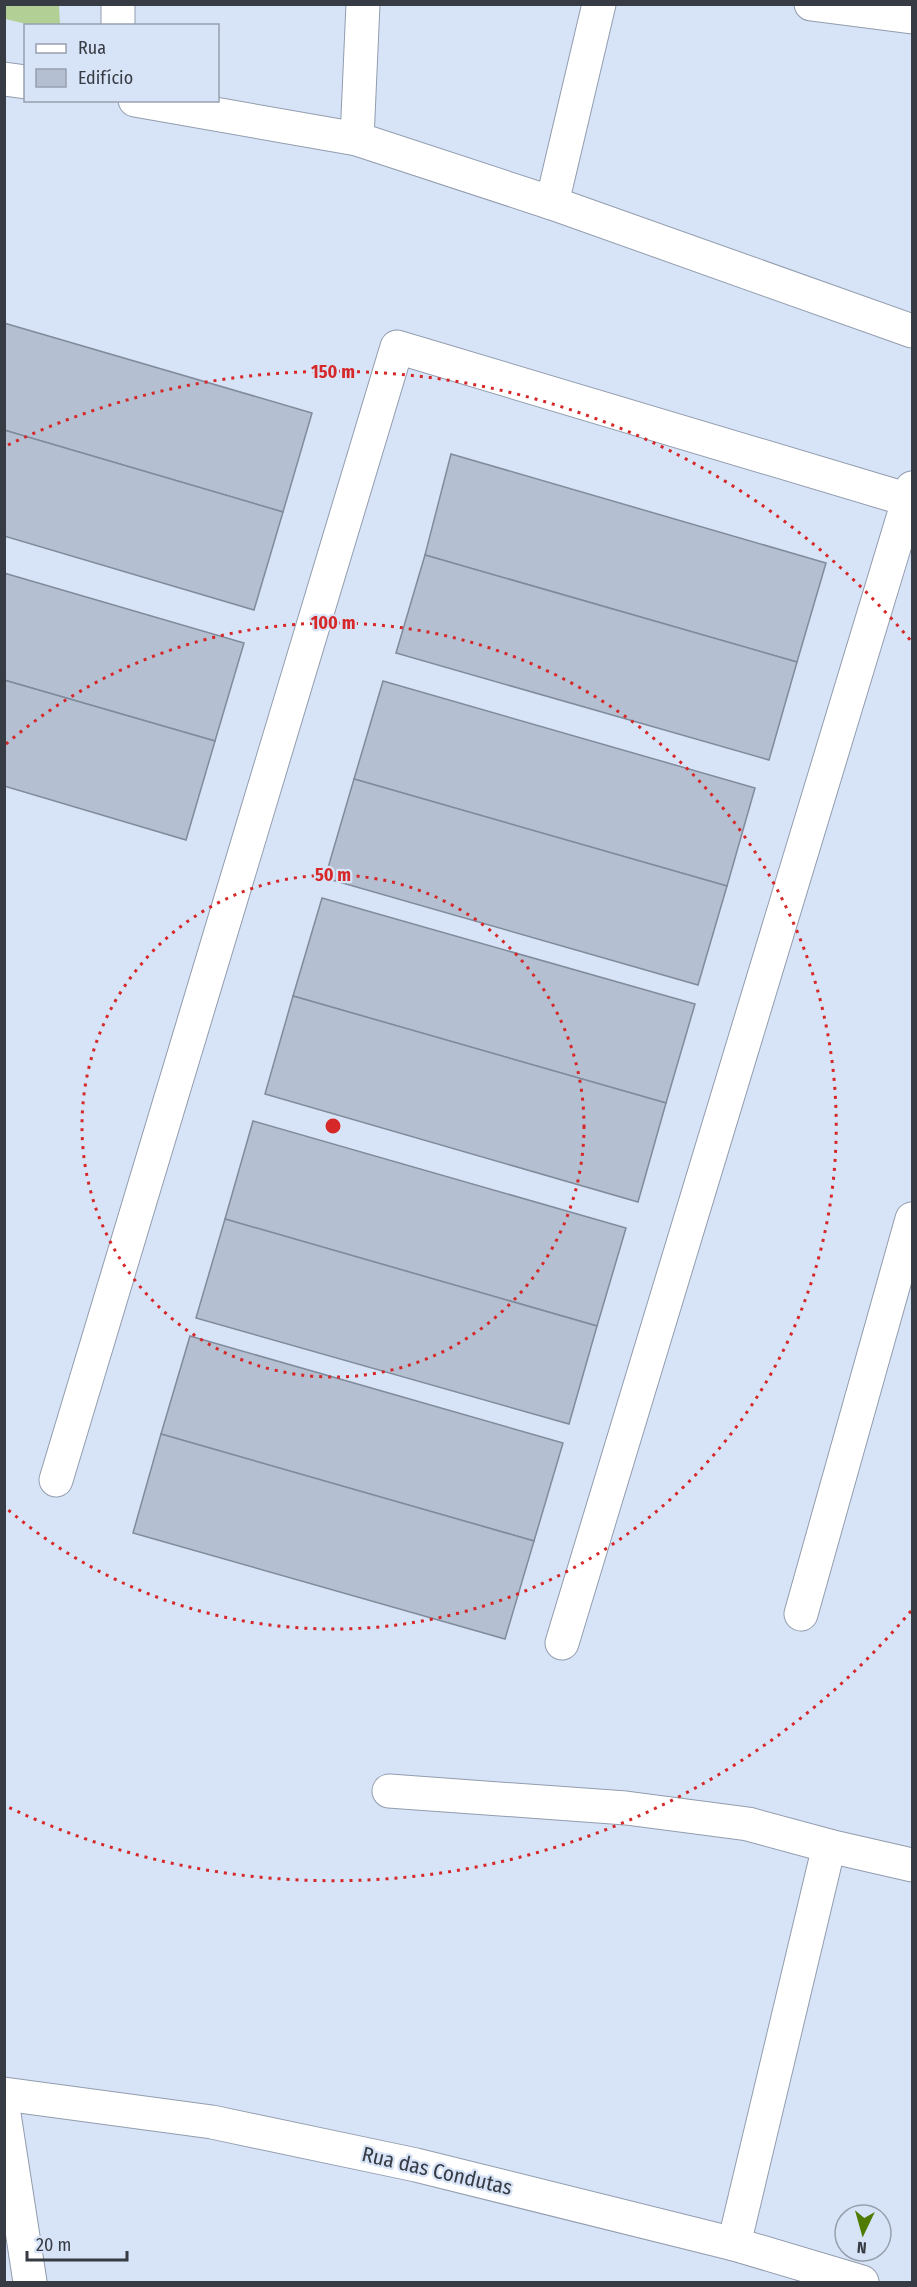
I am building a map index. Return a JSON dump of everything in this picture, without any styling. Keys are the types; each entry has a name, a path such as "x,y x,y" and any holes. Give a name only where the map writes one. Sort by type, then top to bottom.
{"street":[{"path":"118,4 118,24"},
{"path":"357,139 363,4"},
{"path":"552,202 599,4"},
{"path":"811,4 912,16"},
{"path":"4,78 24,82"},
{"path":"146,102 357,139 552,202 912,331"},
{"path":"56,1480 398,347 911,494 562,1643"},
{"path":"801,1614 905,1280 912,1219"},
{"path":"389,1791 626,1808 748,1824 912,1865"},
{"path":"734,2244 829,1846"},
{"name":"Rua das Condutas","path":"4,2094 212,2122 416,2165 734,2244 862,2283"},
{"path":"4,2114 30,2283"}],"green space":[{"path":"5,4 59,5 60,24 27,24 5,19"}],"building":[{"path":"4,323 312,413 283,512 4,430"},
{"path":"4,430 283,512 254,610 4,536"},
{"path":"451,454 826,563 797,662 425,555"},
{"path":"425,555 797,662 769,760 396,653"},
{"path":"4,573 244,643 215,741 4,680"},
{"path":"4,680 215,741 186,840 4,786"},
{"path":"383,681 755,788 727,886 354,779"},
{"path":"354,779 727,886 698,985 325,878"},
{"path":"322,898 695,1004 666,1103 293,996"},
{"path":"293,996 666,1103 638,1202 265,1094"},
{"path":"253,1121 626,1228 597,1326 225,1219"},
{"path":"225,1219 597,1326 569,1424 196,1318"},
{"path":"190,1336 563,1443 534,1541 161,1434"},
{"path":"161,1434 534,1541 505,1639 133,1533"}]}
